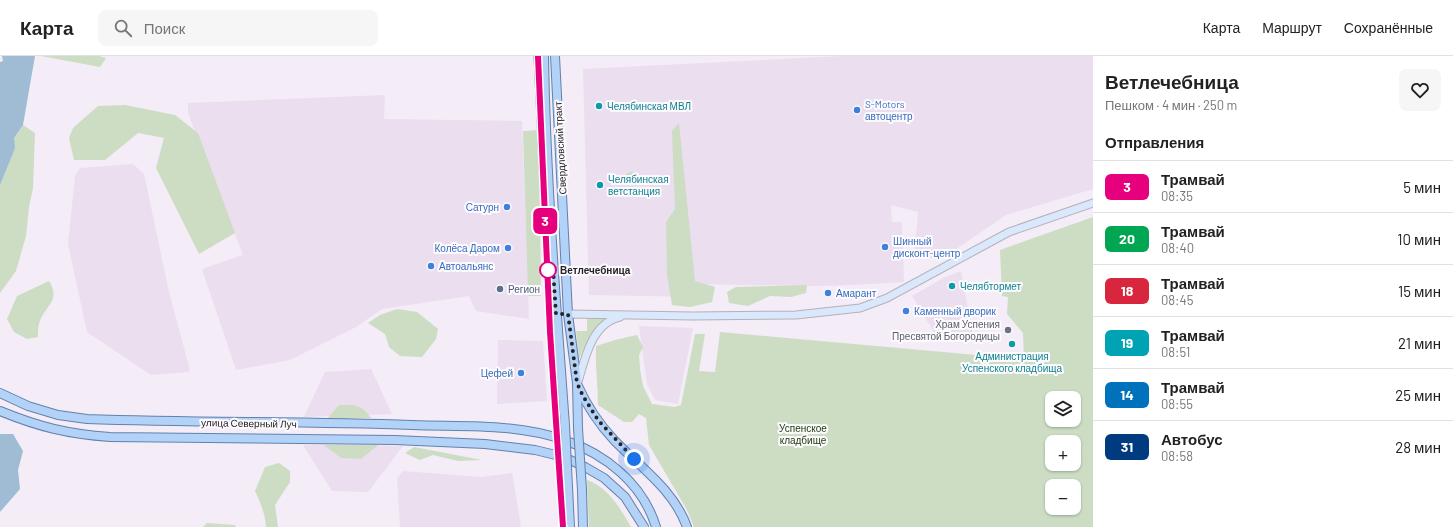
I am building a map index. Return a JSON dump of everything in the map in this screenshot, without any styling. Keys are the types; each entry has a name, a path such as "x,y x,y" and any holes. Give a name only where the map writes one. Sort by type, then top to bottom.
{"main road":[{"name":"Свердловский тракт","path":"544,56 546,134 556,314 565,425 570,527"},
{"name":"Свердловский тракт","path":"556,56 568,314 577,383 583,527"},
{"path":"556,314 796,315 860,308 887,298 1009,232 1093,203"},
{"path":"577,383 588,349 596,333 605,324 615,318 630,315"},
{"name":"Свердловский тракт","path":"577,383 598,420 614,439 652,476 667,494 679,510 687,527"},
{"name":"улица Северный Луч","path":"0,393 28,406 58,415 87,419 383,424 503,428 537,433 565,440 589,450 610,463 635,487 653,516 656,527"},
{"name":"улица Северный Луч","path":"0,411 50,429 79,435 110,437 395,440 502,445 549,453 564,457 604,478 625,497 644,527"}],"shaded area":[{"path":"842,56 1093,56 1093,189 1006,215 943,258 914,257 918,212 891,205 892,222 902,222 904,282 812,286 699,284 700,297 589,295 583,69"},
{"path":"385,95 384,119 522,121 529,319 476,311 469,296 382,309 356,327 290,360 236,370 202,269 243,255 188,113 188,103"},
{"path":"133,164 144,174 169,292 190,370 188,372 151,375 87,332 68,244 75,176 80,168"},
{"path":"961,271 973,335 934,332 912,296 945,277"},
{"path":"639,326 693,328 678,404 655,400 647,384"},
{"path":"498,340 543,341 547,401 497,404"},
{"path":"371,369 392,414 304,417 325,372"},
{"path":"303,445 403,446 368,492 332,491"},
{"path":"403,471 481,477 512,473 521,527 400,527 397,478"}],"green space":[{"path":"41,56 99,56 106,58 100,67"},
{"path":"125,105 175,115 198,133 235,233 199,254 156,168 164,138 138,133 105,160 74,160 69,138 73,128 98,106"},
{"path":"679,123 695,281 715,287 712,302 690,307 672,305 667,274 666,222 675,209 672,131"},
{"path":"23,125 35,133 33,188 29,207 26,236 16,271 0,293 0,185 14,148 14,138"},
{"path":"539,130 541,296 528,296 523,131"},
{"path":"629,172 633,172 637,178 633,184 629,184 625,180 625,176"},
{"name":"Успенское кладбище","path":"1093,217 1093,527 694,527 687,510 649,445 646,418 639,414 632,422 624,422 598,405 596,346 637,335 643,347 639,355 643,386 652,404 675,407 681,405 695,334 705,334 699,371 715,372 720,332 1024,360 1023,333 1007,314 1008,297 1002,296 1000,250"},
{"path":"49,281 54,293 53,298 39,323 38,337 27,339 14,332 7,319 17,296"},
{"path":"807,285 806,293 791,297 770,296 748,306 729,303 727,292 736,287"},
{"path":"397,309 417,312 438,329 436,339 422,357 400,356 389,347 385,334 368,323 380,315"},
{"path":"587,318 605,319 596,328 584,347 579,359 576,331 587,331"},
{"path":"339,405 357,406 364,410 371,418 327,419"},
{"path":"324,445 378,445 361,459 341,458"},
{"path":"414,447 482,460 458,461 433,455 420,460 405,453"},
{"path":"279,463 290,471 290,482 275,505 278,527 266,527 265,517 255,491 265,467"},
{"path":"587,480 608,493 631,527 589,527"},
{"path":"207,523 235,525 236,527 203,527"}],"water":[{"path":"2,56 35,56 23,125 14,138 15,148 0,185 0,62 3,61"},
{"path":"0,434 13,434 23,451 18,470 20,489 0,512"}],"tram line":[{"path":"534,56 546,313 560,527"},
{"name":"3","path":"538,56 550,332 563,527"}],"place":[{"name":"Челябинская МВЛ","path":"599,106"},
{"name":"S-Motors автоцентр","path":"857,110"},
{"name":"Челябинская ветстанция","path":"600,185"},
{"name":"Сатурн","path":"507,207"},
{"name":"Шинный дисконт-центр","path":"885,247"},
{"name":"Колёса Даром","path":"508,248"},
{"name":"Автоальянс","path":"431,266"},
{"name":"Ветлечебница","path":"548,270"},
{"name":"Челябтормет","path":"952,286"},
{"name":"Регион","path":"500,289"},
{"name":"Амарант","path":"828,293"},
{"name":"Каменный дворик","path":"906,311"},
{"name":"Храм Успения Пресвятой Богородицы","path":"1008,330"},
{"name":"Администрация Успенского кладбища","path":"1012,344"},
{"name":"Цефей","path":"521,373"}],"route":[{"path":"548,270 553,268 556,314 568,314 577,383 592,412 598,420 634,459"}]}
